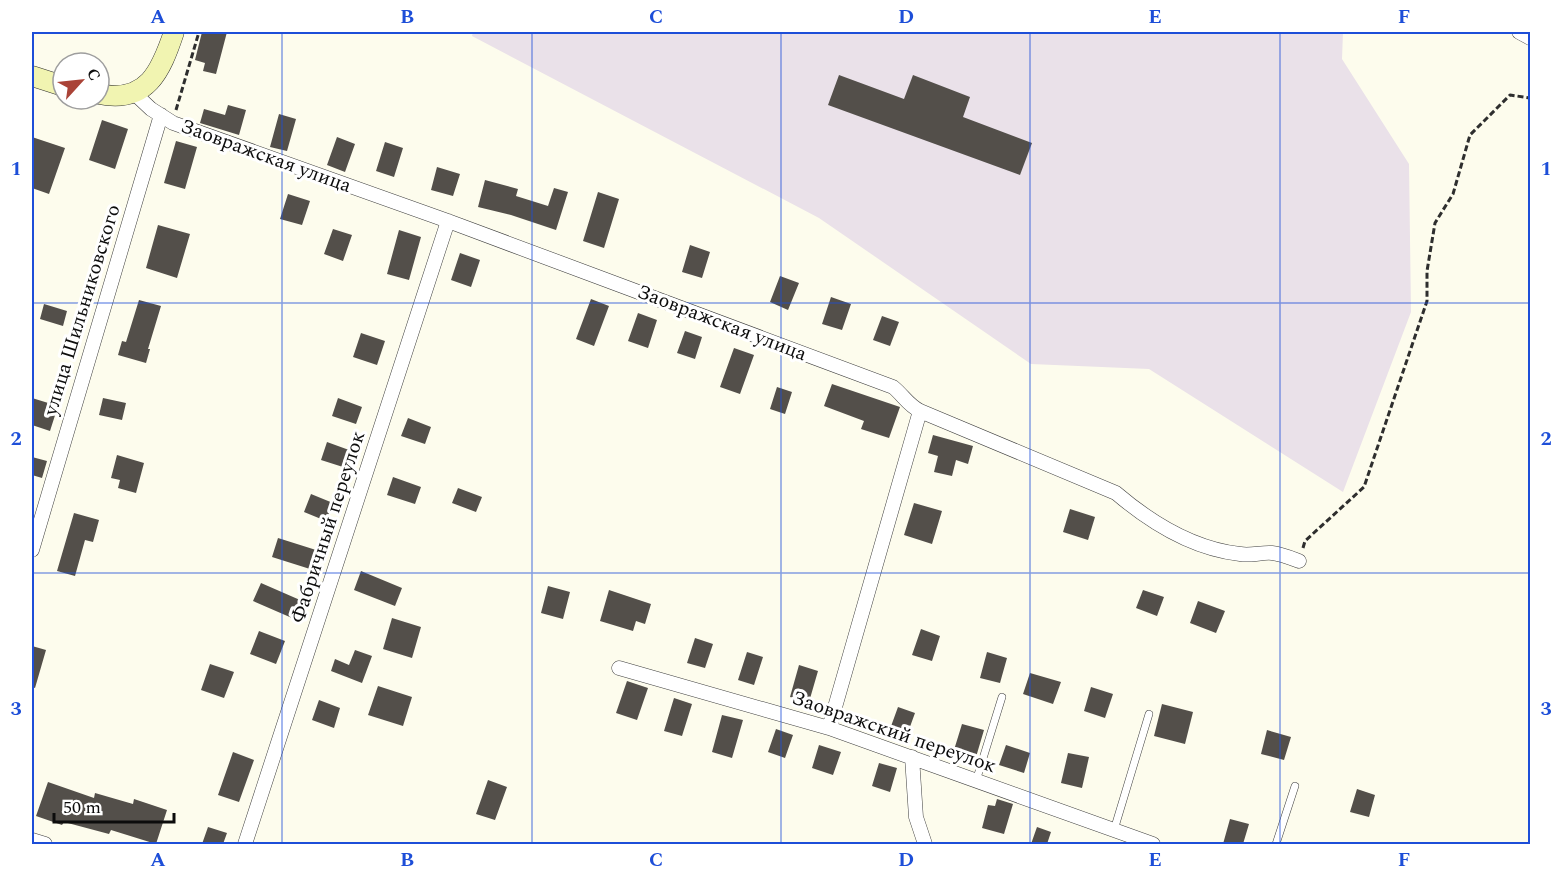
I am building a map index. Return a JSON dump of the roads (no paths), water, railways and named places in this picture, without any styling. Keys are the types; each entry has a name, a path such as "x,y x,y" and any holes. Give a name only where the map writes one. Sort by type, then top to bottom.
{"main road":[{"path":"111,96 135,94 151,81 167,52 174,32"},
{"path":"32,76 51,82"}],"street":[{"path":"1519,32 1530,38"},
{"name":"Заовражская улица","path":"135,94 151,109 167,119 893,387 902,393 913,408 1116,493 1139,512 1208,548 1241,555 1275,553 1299,561"},
{"name":"улица Шильниковского","path":"32,550 35,524 167,119"},
{"name":"Фабричный переулок","path":"245,844 448,221"},
{"path":"829,728 920,411"},
{"name":"Заовражский переулок","path":"619,668 829,728 1153,844"},
{"path":"912,757 916,817 925,844"},
{"path":"32,840 45,844"}],"lane":[{"path":"976,781 1002,697"},
{"path":"1114,830 1149,714"},
{"path":"1276,844 1294,786"}]}
